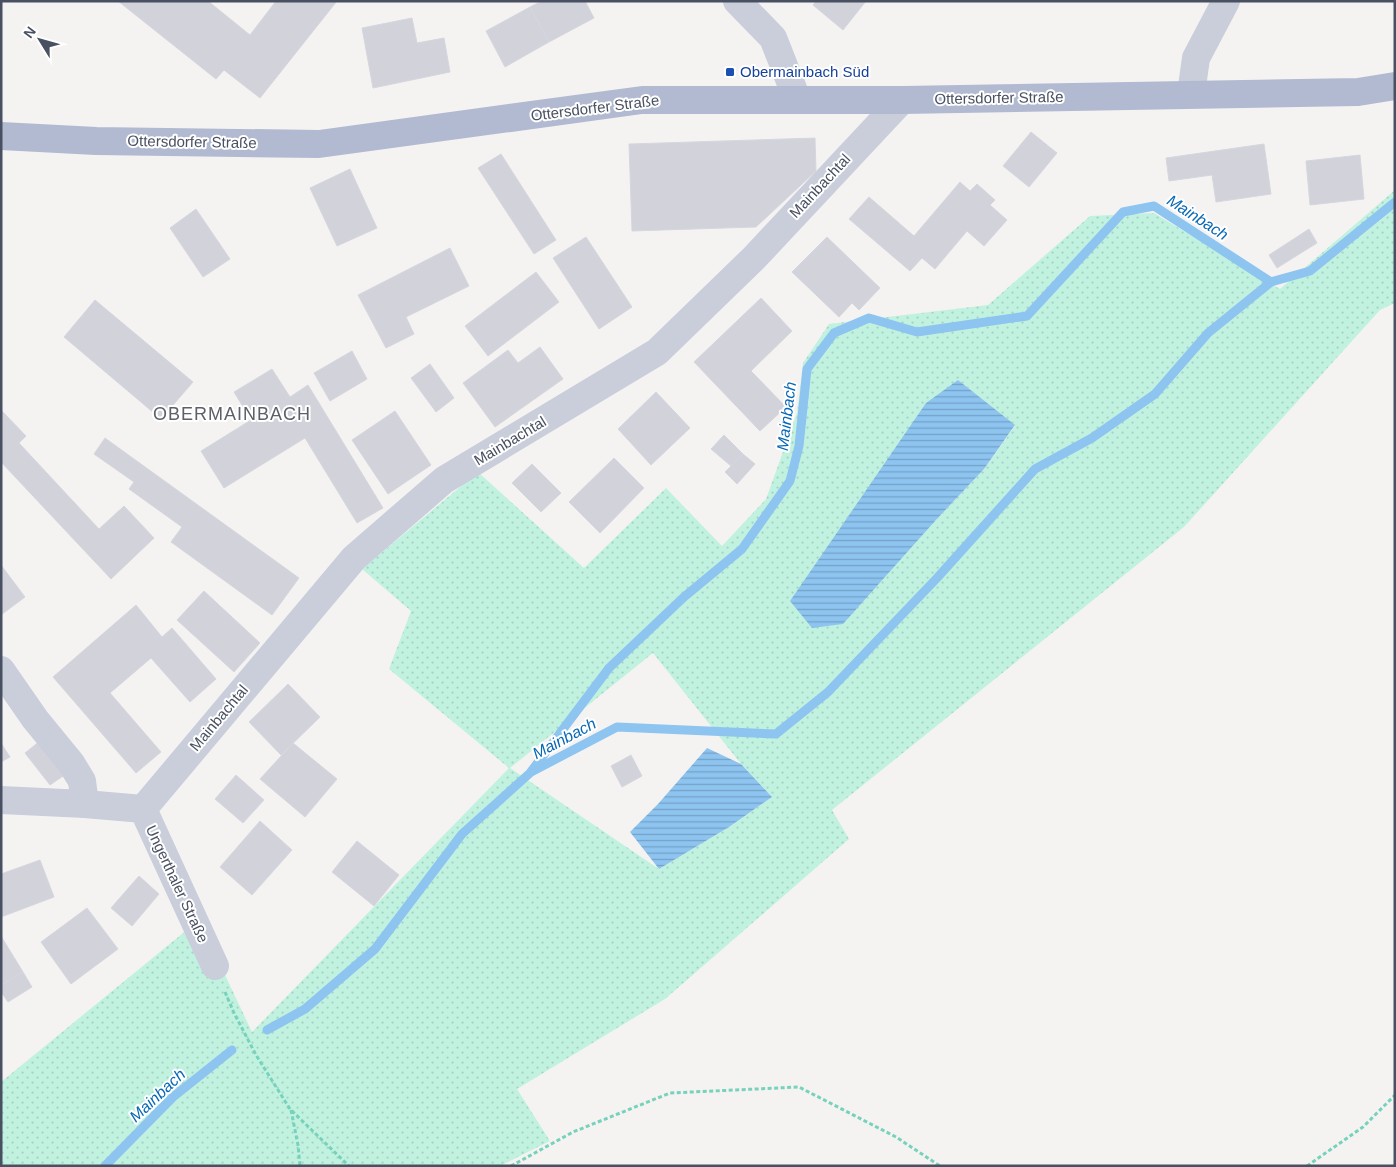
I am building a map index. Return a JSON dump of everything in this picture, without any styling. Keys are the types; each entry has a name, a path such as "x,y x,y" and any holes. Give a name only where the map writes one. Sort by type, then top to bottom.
{"main road":[{"name":"Ottersdorfer Straße","path":"1,136 96,141 319,144 642,100 902,100 1358,92 1395,86"}],"street":[{"path":"737,1 773,38 797,99"},
{"path":"1190,94 1196,58 1226,1"},
{"name":"Mainbachtal","path":"143,809 354,558 444,480 657,352 754,258 902,100"},
{"path":"1,670 35,720 70,763 82,782 85,804"},
{"name":"Ungerthaler Straße","path":"1,800 143,809 215,966"}],"path":[{"path":"215,966 234,1013 256,1055 290,1108 349,1166"},
{"path":"511,1166 573,1132 670,1094 798,1088 896,1137 940,1166"},
{"path":"1307,1166 1363,1127 1395,1095"},
{"path":"290,1108 298,1145 300,1166"}],"green space":[{"path":"1395,190 1395,303 1380,310 1184,527 832,810 849,839 665,999 517,1089 550,1141 500,1166 1,1166 1,1082 199,920 252,1032 509,768 389,669 411,611 362,569 478,472 584,568 666,488 722,546 766,499 797,413 803,363 829,324 988,305 1090,216 1154,213 1280,289","holes":["958,380 1015,426 984,469 935,521","653,653 741,764 772,797 729,827 659,869 510,768"]}],"water":[{"path":"958,380 1015,425 984,469 843,624 812,628 790,601 926,403"},
{"path":"707,748 741,764 772,797 729,827 659,869 630,832 658,804"}],"building":[{"path":"118,1 208,1 250,35 276,1 337,1 260,98 224,70 216,79"},
{"path":"542,1 585,1 594,18 549,42 530,7"},
{"path":"816,1 866,1 843,30 813,5"},
{"path":"530,7 549,42 505,67 486,31"},
{"path":"412,18 417,43 444,38 450,72 373,88 362,28"},
{"path":"1031,132 1057,153 1029,187 1003,166"},
{"path":"815,138 816,171 756,227 632,231 629,144"},
{"path":"1264,144 1271,194 1216,202 1212,175 1169,181 1166,158"},
{"path":"501,154 556,240 534,254 478,168"},
{"path":"1360,155 1364,199 1310,205 1306,161"},
{"path":"350,169 377,228 337,246 310,188"},
{"path":"960,182 970,191 977,184 995,200 990,205 1007,220 984,246 967,231 935,269 922,258 910,271 849,219 869,197 914,236"},
{"path":"196,209 230,259 203,277 170,228"},
{"path":"1309,229 1317,243 1277,268 1269,255"},
{"path":"586,237 632,307 599,329 553,258"},
{"path":"827,237 880,288 859,310 852,303 839,317 792,272"},
{"path":"450,248 469,286 406,317 414,334 386,348 358,295"},
{"path":"536,272 559,302 488,356 465,326"},
{"path":"761,298 792,331 751,371 786,407 760,431 694,362"},
{"path":"95,300 193,382 161,419 64,337"},
{"path":"540,347 563,379 495,427 463,383 508,350 518,363"},
{"path":"352,351 367,379 330,401 314,373"},
{"path":"430,364 454,398 436,412 411,378"},
{"path":"272,369 290,397 308,385 383,508 357,523 305,438 224,488 201,451 251,420 234,392"},
{"path":"656,392 690,428 651,465 618,429"},
{"path":"1,410 26,436 19,443 99,529 124,506 154,538 111,579 1,462"},
{"path":"395,411 431,465 388,494 352,440"},
{"path":"724,435 743,454 731,466 711,449"},
{"path":"105,438 299,578 272,615 171,542 182,527 129,489 134,482 94,454"},
{"path":"743,454 755,464 737,484 725,472"},
{"path":"614,458 644,488 600,533 569,502"},
{"path":"532,464 561,493 541,512 512,483"},
{"path":"1,565 25,597 1,615"},
{"path":"204,591 260,643 234,672 177,620"},
{"path":"136,605 162,637 172,628 216,679 190,702 151,658 110,693 161,752 136,773 53,677"},
{"path":"288,684 320,717 281,755 249,722"},
{"path":"40,741 66,774 50,785 25,753"},
{"path":"1,743 10,757 1,762"},
{"path":"293,743 337,779 305,817 260,779"},
{"path":"631,755 642,776 622,787 611,766"},
{"path":"236,775 264,800 243,823 215,799"},
{"path":"260,821 292,850 252,895 220,867"},
{"path":"357,841 399,875 374,906 332,872"},
{"path":"40,860 54,897 1,917 1,874"},
{"path":"139,876 159,894 132,926 111,908"},
{"path":"87,908 118,949 71,984 41,942"},
{"path":"1,936 23,972 1,985"},
{"path":"23,972 32,987 8,1002 1,992 1,985"}],"waterway":[{"name":"Mainbach","path":"533,771 617,727 776,734 828,692 937,578 1035,469 1092,438 1155,394 1208,333 1271,282 1310,271 1395,202"},
{"name":"Mainbach","path":"267,1030 305,1009 375,949 462,834 530,773 609,668 684,597 742,549 790,481 799,446 807,369 834,333 869,318 917,332 1027,316 1123,212 1154,206 1271,282"},
{"name":"Mainbach","path":"105,1166 173,1097 232,1050"}],"place":[{"name":"Obermainbach Süd","path":"730,72"}],"district":[{"name":"OBERMAINBACH","path":"232,414"}]}
